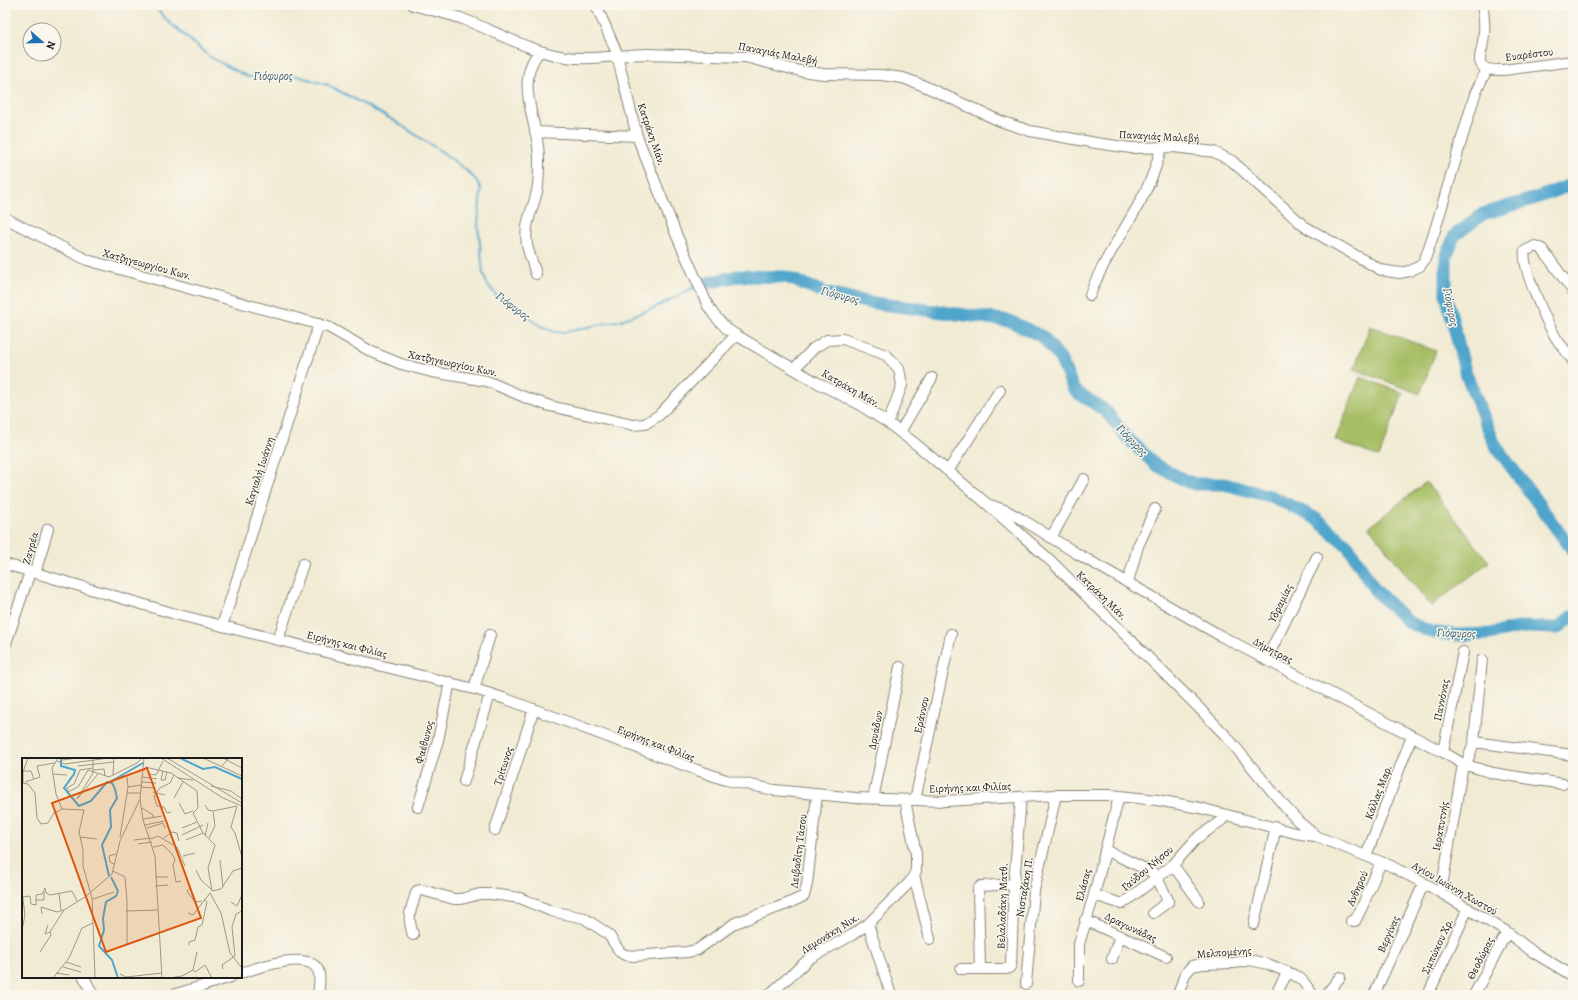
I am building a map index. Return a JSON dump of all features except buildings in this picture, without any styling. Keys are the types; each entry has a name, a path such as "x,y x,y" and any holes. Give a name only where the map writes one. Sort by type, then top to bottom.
{"street":[{"path":"413,5 463,19 540,51 566,57 617,57"},
{"name":"Κατράκη Μάν.","path":"596,5 617,57 637,136 668,216 708,306 719,321 736,335 794,369 857,403 888,423 948,471 1052,562 1227,736 1286,808 1298,821 1316,836"},
{"path":"1482,5 1484,32 1480,62 1487,69"},
{"path":"536,274 527,244 528,218 538,186 539,158 527,89 529,71 540,51"},
{"name":"Παναγιάς Μαλεβή","path":"617,57 629,54 745,57 800,71 824,74 881,75 903,78 922,84 1000,121 1030,131 1131,148 1161,147 1214,152 1232,161 1304,226 1381,270 1398,273 1410,271 1420,266 1425,259 1436,230 1475,94 1487,69"},
{"name":"Ευαρέστου","path":"1487,69 1503,70 1573,61"},
{"path":"535,132 637,136"},
{"path":"1090,295 1096,278 1148,189 1158,161 1161,147"},
{"name":"Χατζηγεωργίου Κων.","path":"5,218 88,260 319,324 337,331 372,352 401,364 432,372 487,381 524,397 550,406 636,426 648,423 659,415 736,335"},
{"path":"1573,291 1542,249 1535,246 1527,249 1524,253 1525,263 1537,297 1556,337 1573,361"},
{"name":"Καγιαλή Ιωάννη","path":"222,626 319,324"},
{"path":"794,369 814,348 827,340 843,340 886,355 899,369 902,384 888,423"},
{"path":"900,432 932,378"},
{"path":"948,471 1000,390"},
{"path":"1052,536 1084,479"},
{"name":"Δήμητρας","path":"986,504 1007,511 1052,536 1076,553 1266,660 1443,752 1464,765 1493,773 1563,784"},
{"path":"1128,582 1138,546 1155,509"},
{"name":"Ζαγρέα","path":"5,646 48,529"},
{"name":"Υδραμίας","path":"1266,660 1317,557"},
{"name":"Ειρήνης και Φιλίας","path":"5,564 222,626 474,689 534,709 714,776 767,788 817,795 905,800 965,801 1088,794 1118,796 1174,803 1276,827 1295,833 1316,836"},
{"path":"278,640 302,564"},
{"name":"Εράννου","path":"915,800 951,634"},
{"path":"474,689 490,636"},
{"name":"Παννόνας","path":"1443,752 1462,652"},
{"name":"Ιεραπυτνής","path":"1440,892 1464,765 1474,742 1482,660"},
{"name":"Δρυάδων","path":"873,799 900,667"},
{"name":"Φαέθωνος","path":"418,807 438,740 450,682"},
{"path":"464,781 490,694"},
{"name":"Τρίτωνος","path":"495,830 534,709"},
{"name":"Κάλλας Μαρ.","path":"1366,856 1412,736"},
{"path":"1474,742 1573,755"},
{"name":"Λειβαδίτη Τάσου","path":"413,936 408,920 416,893 422,890 454,899 461,899 480,894 504,895 520,898 551,911 584,918 608,934 620,952 625,955 635,956 697,950 735,923 798,900 804,896 807,884 817,795"},
{"name":"Νισταζάκη Π.","path":"1026,984 1034,891 1056,795"},
{"name":"Ελάσας","path":"1078,981 1078,944 1094,895 1118,796"},
{"name":"Βελαλαδάκη Ματθ.","path":"961,969 1007,968 1011,964 1014,884 1022,797"},
{"name":"Λεμονάκη Νικ.","path":"769,995 810,958 852,935 868,924 907,886 914,874 916,848 905,800"},
{"name":"Γαύδου Νήσου","path":"1094,895 1122,904 1173,865 1196,840 1226,815"},
{"path":"1254,924 1276,827"},
{"name":"Αγίου Ιωάννη Χωστού","path":"1316,836 1381,862 1424,883 1507,932 1533,952 1571,973"},
{"path":"1105,850 1150,871 1157,878 1168,902 1153,913"},
{"name":"Ανθηρού","path":"1351,921 1355,921 1381,862"},
{"path":"1173,865 1199,901"},
{"path":"914,874 930,939"},
{"name":"Βεργίνας","path":"1374,995 1424,883"},
{"path":"980,969 978,889 981,886 1014,884"},
{"name":"Σμπώκου Χρ.","path":"1428,995 1468,908"},
{"name":"Δραγωνάδας","path":"1085,920 1166,957"},
{"path":"868,924 891,995"},
{"name":"Θεοδώρας","path":"1474,995 1507,932"},
{"path":"1112,958 1120,936"},
{"name":"Μελπομένης","path":"1178,995 1187,971 1196,964 1234,963 1250,960 1268,964 1288,972 1302,980 1313,995"},
{"path":"242,973 289,961 301,961 312,964 317,969 319,975 318,995"},
{"path":"1275,995 1288,972"},
{"path":"1326,995 1340,977"},
{"path":"85,978 94,995"},
{"path":"173,995 228,978"}],"green space":[{"path":"1370,326 1436,351 1420,394 1354,369"},
{"path":"1360,377 1403,393 1379,457 1335,440"},
{"path":"1426,482 1489,562 1431,606 1369,527"}],"waterway":[{"name":"Γιόφυρος","path":"153,5 170,23 210,57 248,77 294,75 328,85 393,120 445,154 467,171 477,181 481,189 478,225 483,273 487,284 496,295 539,325 555,332 566,332 621,320 654,308 695,287"},
{"name":"Γιόφυρος","path":"1573,184 1536,198 1483,214 1454,236 1446,258 1446,294 1465,371 1495,445 1573,551"},
{"name":"Γιόφυρος","path":"699,285 737,276 786,277 831,295 867,302 1010,321 1043,337 1060,358 1073,388 1078,393 1106,411 1125,436 1156,465 1186,481 1195,484 1224,484 1273,497 1315,518 1348,546 1375,590 1408,622 1431,632 1456,635 1490,634 1522,627 1558,628 1573,616"}]}
